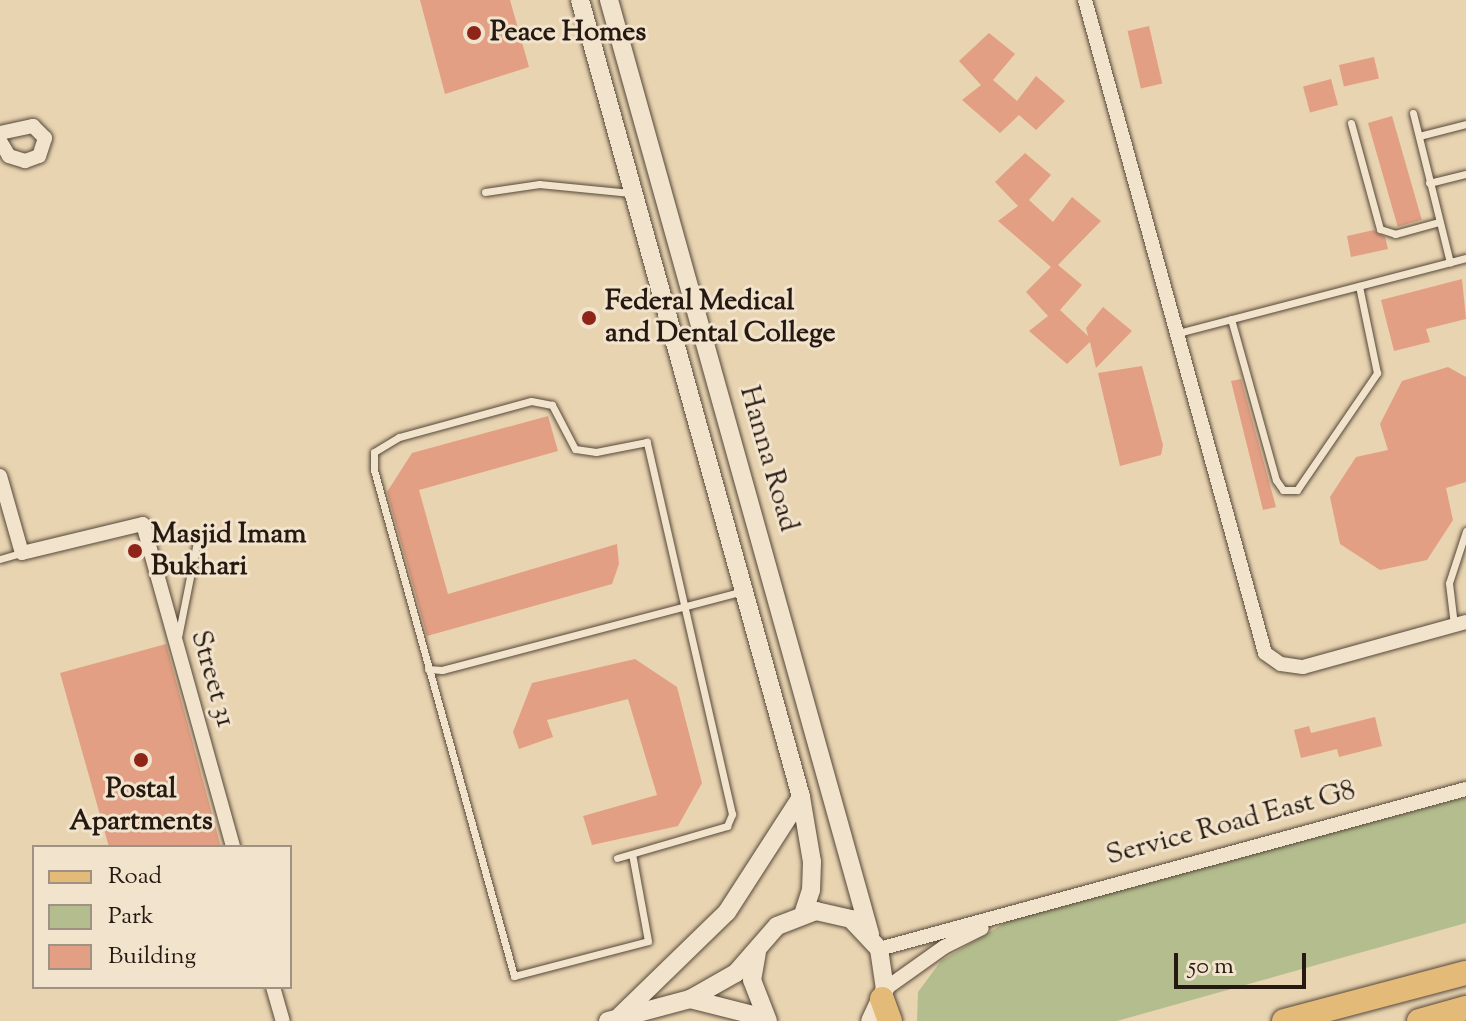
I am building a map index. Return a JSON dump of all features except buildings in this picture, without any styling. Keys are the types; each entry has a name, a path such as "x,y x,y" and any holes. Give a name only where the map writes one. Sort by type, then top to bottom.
{"main road":[{"path":"1284,1021 1466,973"},
{"path":"1419,1021 1466,1008"}],"street":[{"name":"Hanna Road","path":"580,0 801,797 812,862 811,890 804,912"},
{"name":"Hanna Road","path":"609,0 875,942 886,1003"},
{"path":"1085,0 1265,653 1281,664 1303,667 1460,624"},
{"path":"0,133 33,126 45,138 39,156 25,161 9,156 0,141"},
{"path":"647,242 675,235"},
{"path":"0,476 22,553"},
{"name":"Street 31","path":"22,553 143,524 232,845"},
{"name":"Service Road East G8","path":"875,942 1011,914 1466,789"},
{"path":"613,1020 727,912 801,797"},
{"path":"613,1020 690,999 736,973 777,926 804,912 840,914 875,942"},
{"name":"Service Road East G8","path":"886,1003 944,947 1011,914"},
{"path":"758,950 752,980 767,1020"},
{"path":"274,989 283,1021"},
{"path":"690,999 767,1020"},
{"path":"870,1021 886,1003"}],"lane":[{"path":"1413,113 1450,262"},
{"path":"1351,123 1380,229 1395,234 1439,222"},
{"path":"1419,136 1466,124"},
{"path":"1429,183 1466,174"},
{"path":"485,192 539,184 634,194"},
{"path":"1176,334 1466,258"},
{"path":"1231,319 1276,480 1283,490 1297,490 1377,373 1359,286"},
{"path":"617,858 727,826 732,814 682,607 647,442 596,452 575,449 552,405 531,401 399,437 374,452 374,470 514,976 648,941 632,854"},
{"path":"1460,624 1449,583 1466,531"},
{"path":"176,646 198,537"},
{"path":"0,559 22,553"},
{"path":"428,669 442,670 744,591"}],"green space":[{"path":"1466,797 1466,923 1117,1021 917,1021 918,992 941,961 1015,917"}],"place":[{"name":"Peace Homes","path":"474,33"},
{"name":"Federal Medical and Dental College","path":"589,318"},
{"name":"Masjid Imam Bukhari","path":"135,551"},
{"name":"Postal Apartments","path":"141,760"}]}
